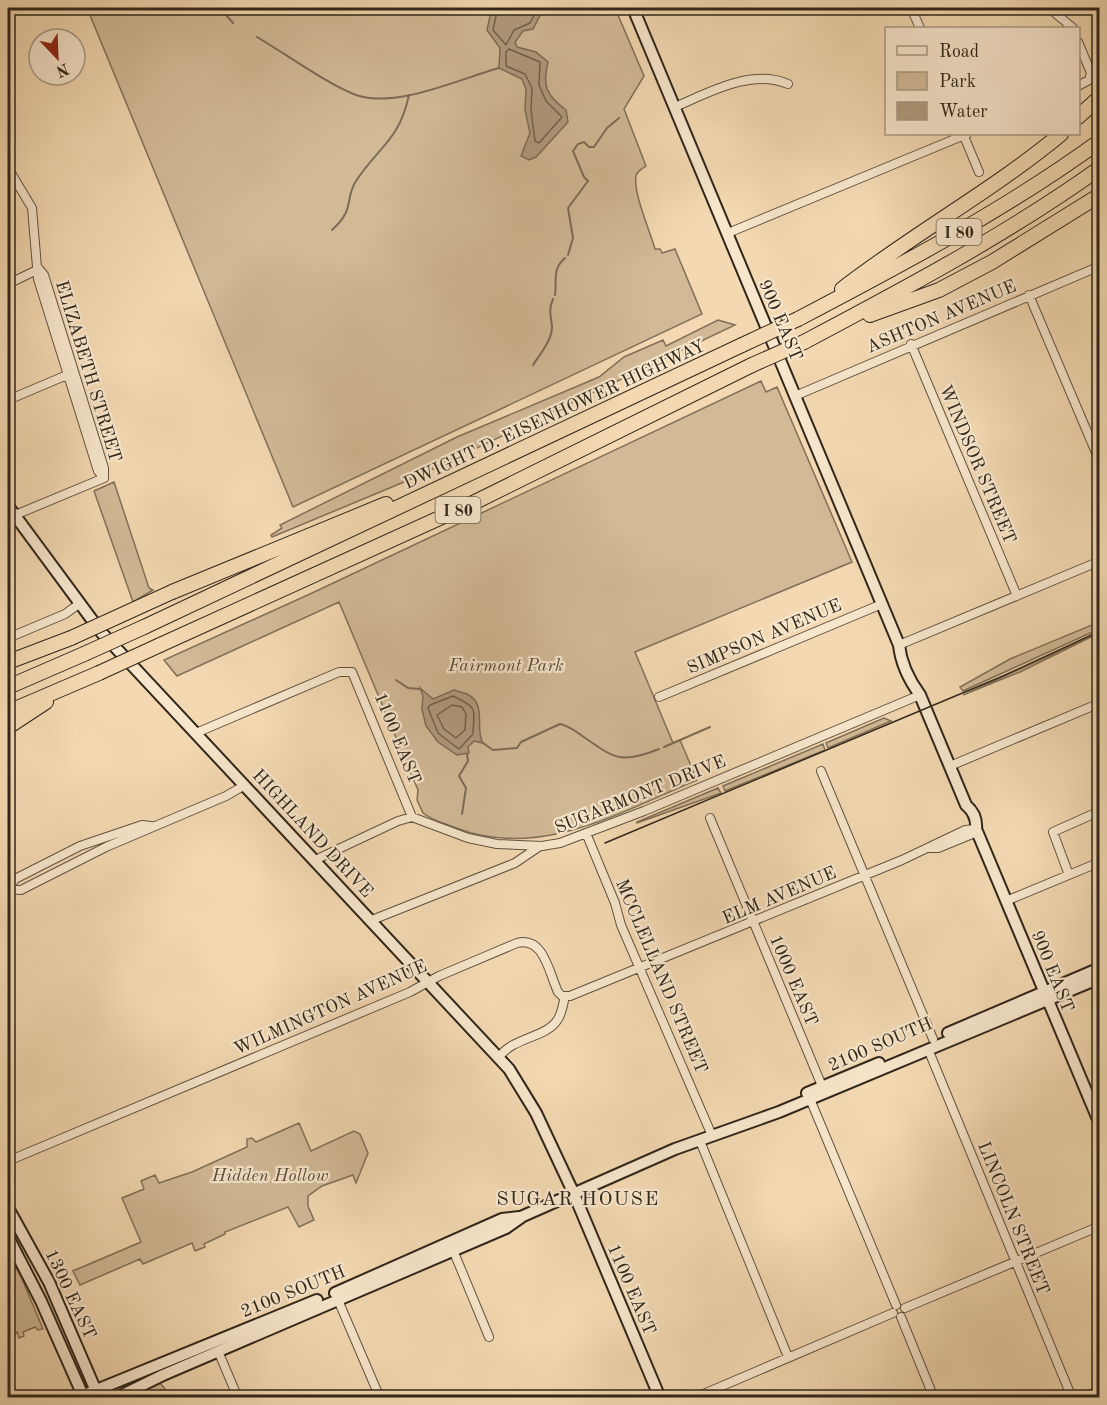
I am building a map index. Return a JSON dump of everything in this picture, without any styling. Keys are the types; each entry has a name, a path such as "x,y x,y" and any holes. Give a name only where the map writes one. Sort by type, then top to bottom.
{"highway":[{"path":"1080,115 1100,96"},
{"path":"812,312 884,257 1006,178 1060,135"},
{"name":"DWIGHT D. EISENHOWER HIGHWAY","path":"8,687 144,627 798,320 978,221 1100,141"},
{"name":"I 80","path":"8,712 475,502 752,365 804,342 949,265 1049,204 1100,168"},
{"path":"820,333 939,290 1002,257 1100,195"},
{"path":"8,662 70,638 276,547 530,447"},
{"path":"8,727 82,680"}],"main road":[{"name":"900 EAST","path":"633,8 899,645 907,654 918,680 920,694 966,805 965,812 970,825 977,831 1100,1124"},
{"name":"HIGHLAND DRIVE","path":"10,513 101,632 499,1057 526,1095 574,1194"},
{"name":"2100 SOUTH","path":"117,1398 377,1281 506,1227 523,1216 675,1149 810,1099 1045,996 1100,968"},
{"name":"2100 SOUTH","path":"1045,996 1100,978"},
{"name":"2100 SOUTH","path":"675,1149 679,1143 710,1131 745,1123 822,1086 927,1047"},
{"path":"810,1099 812,1094 845,1077"},
{"path":"696,1143 710,1131"},
{"name":"1100 EAST","path":"574,1194 660,1398"},
{"name":"1300 EAST","path":"8,1208 50,1282 98,1394"},
{"name":"2100 SOUTH","path":"81,1397 98,1394 279,1314 306,1305 502,1220 523,1216"},
{"name":"1300 EAST","path":"8,1237 41,1301 81,1397"},
{"path":"377,1281 381,1276 403,1266 405,1261"},
{"path":"218,1351 221,1344 270,1323 279,1314"}],"street":[{"path":"911,8 920,27"},
{"path":"1049,8 1071,27"},
{"path":"1080,47 1090,71 1090,77 1080,84"},
{"path":"675,107 729,84 771,78 788,84"},
{"path":"728,233 963,135"},
{"path":"965,135 979,171"},
{"name":"ELIZABETH STREET","path":"8,168 32,208 39,269 44,275 72,373 104,468 104,478 10,513"},
{"name":"ASHTON AVENUE","path":"795,396 911,344 1100,266"},
{"path":"8,284 39,269"},
{"path":"1029,295 1100,462"},
{"name":"WINDSOR STREET","path":"911,344 1017,596"},
{"path":"8,400 72,373"},
{"path":"899,645 1100,561"},
{"path":"8,638 65,614 79,604"},
{"name":"SIMPSON AVENUE","path":"659,697 882,604"},
{"name":"1100 EAST","path":"196,733 339,672 352,672 412,817"},
{"name":"SUGARMONT DRIVE","path":"372,920 515,863 542,846 586,833 920,694"},
{"path":"950,766 1100,703"},
{"name":"LINCOLN STREET","path":"821,771 865,875 927,1047 1072,1398"},
{"path":"8,889 21,890 151,826 226,796 245,785"},
{"path":"1069,875 1053,832 1100,811"},
{"path":"315,860 398,821 412,817 478,841 542,846"},
{"name":"1000 EAST","path":"710,818 822,1086"},
{"path":"8,889 15,879 80,846 142,825 151,826"},
{"name":"ELM AVENUE","path":"640,970 928,848 938,848 977,831"},
{"name":"MCCLELLAND STREET","path":"586,833 640,970 710,1131"},
{"path":"1006,902 1100,862"},
{"name":"WILMINGTON AVENUE","path":"8,1161 486,956 525,942 539,949 558,992 565,996"},
{"path":"499,1057 507,1047 552,1026 560,1015 565,996 640,970"},
{"path":"810,1099 934,1398"},
{"path":"696,1143 788,1357"},
{"path":"694,1398 1100,1226"},
{"path":"453,1250 489,1337"},
{"path":"338,1299 380,1398"},
{"path":"218,1351 238,1398"},
{"path":"717,1388 722,1398"},
{"path":"1081,1398 1100,1390"}],"green space":[{"path":"87,8 615,8 644,76 624,109 646,166 636,176 639,202 655,249 660,249 662,253 675,249 702,314 293,507"},
{"path":"718,320 735,325 416,477 272,537 271,535 282,528 280,525 457,437 599,377 624,357 663,340 666,346"},
{"name":"Fairmont Park","path":"761,381 766,392 777,387 852,562 635,652 673,743 680,740 697,780 580,828 549,835 519,838 488,836 456,828 434,820 423,813 417,800 418,790 339,602 177,676 164,660 310,594"},
{"path":"114,482 149,588 153,590 133,602 94,491"},
{"path":"1099,622 1099,629 963,691 960,687 1010,659"},
{"path":"1099,633 1020,672 963,695"},
{"path":"884,718 891,721 828,748 826,743"},
{"path":"823,744 825,750 725,791 723,786"},
{"path":"718,788 721,793 637,823 637,822"},
{"name":"Hidden Hollow","path":"299,1123 311,1151 354,1131 360,1134 368,1153 356,1183 353,1175 322,1186 308,1196 308,1206 314,1220 299,1227 288,1207 225,1232 204,1244 205,1247 195,1251 192,1243 143,1264 140,1259 80,1285 73,1271 141,1242 122,1198 144,1189 141,1181 155,1175 159,1183 192,1172 247,1147 247,1139 252,1138 256,1142"},
{"path":"8,1252 43,1329 38,1330 35,1327 23,1332 24,1336 19,1338 17,1332 8,1338"},
{"path":"8,1372 19,1397 8,1397"},
{"path":"160,1383 166,1390 163,1395 161,1390 132,1397"}],"water":[{"path":"486,8 544,8 533,29 523,31 515,42 517,47 536,52 548,62 545,78 547,89 554,100 566,110 568,122 536,157 529,160 521,156 530,133 525,110 526,89 522,79 499,68 500,48 487,30 490,16"},
{"path":"420,688 433,699 454,690 473,698 479,710 483,743 474,741 468,747 469,753 457,755 438,742 426,726"}],"waterway":[{"path":"220,8 233,23"},
{"path":"257,37 332,84 356,95 372,98 408,96 499,68"},
{"path":"332,230 347,210 356,181 400,123 409,95"},
{"path":"568,255 573,238 568,208 588,181 573,151 578,144 584,142 589,147 594,147 607,128 619,118"},
{"path":"555,295 558,266 565,258"},
{"path":"533,365 550,337 552,327 550,310 553,299"},
{"path":"396,680 408,688 419,689"},
{"path":"483,743 493,750 517,748 521,742 560,724 571,728 618,757 635,757 659,749"},
{"path":"664,747 710,727"},
{"path":"462,814 466,788 459,776 468,761 467,754"}],"tram line":[{"path":"605,843 1003,676 1100,631"}],"district":[{"name":"SUGAR HOUSE","path":"578,1198"}]}
